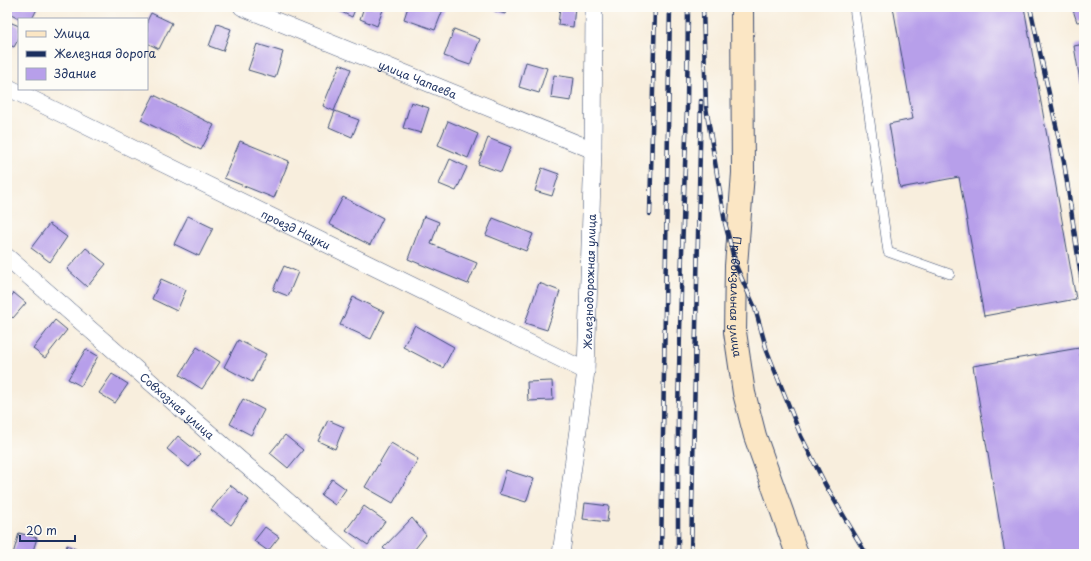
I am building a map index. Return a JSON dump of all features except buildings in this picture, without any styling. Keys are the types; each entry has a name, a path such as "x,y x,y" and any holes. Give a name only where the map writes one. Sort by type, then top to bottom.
{"main road":[{"name":"Привокзальная улица","path":"742,7 743,173 736,266 735,332 744,393 755,436 797,554"}],"street":[{"name":"улица Чапаева","path":"242,7 593,150"},
{"name":"Железнодорожная улица","path":"561,554 586,371 593,150 594,7"},
{"name":"проезд Науки","path":"7,87 586,371"},
{"name":"Совхозная улица","path":"7,257 348,554"}],"lane":[{"path":"854,7 888,252 950,274"}],"railway":[{"path":"650,214 655,7"},
{"path":"661,554 670,7"},
{"path":"678,554 678,411 687,108 688,7"},
{"path":"703,7 706,107 725,223 736,266 755,308 767,351 801,436 825,484 866,554"},
{"path":"1030,7 1064,162 1084,297"},
{"path":"691,554 701,101"}]}
